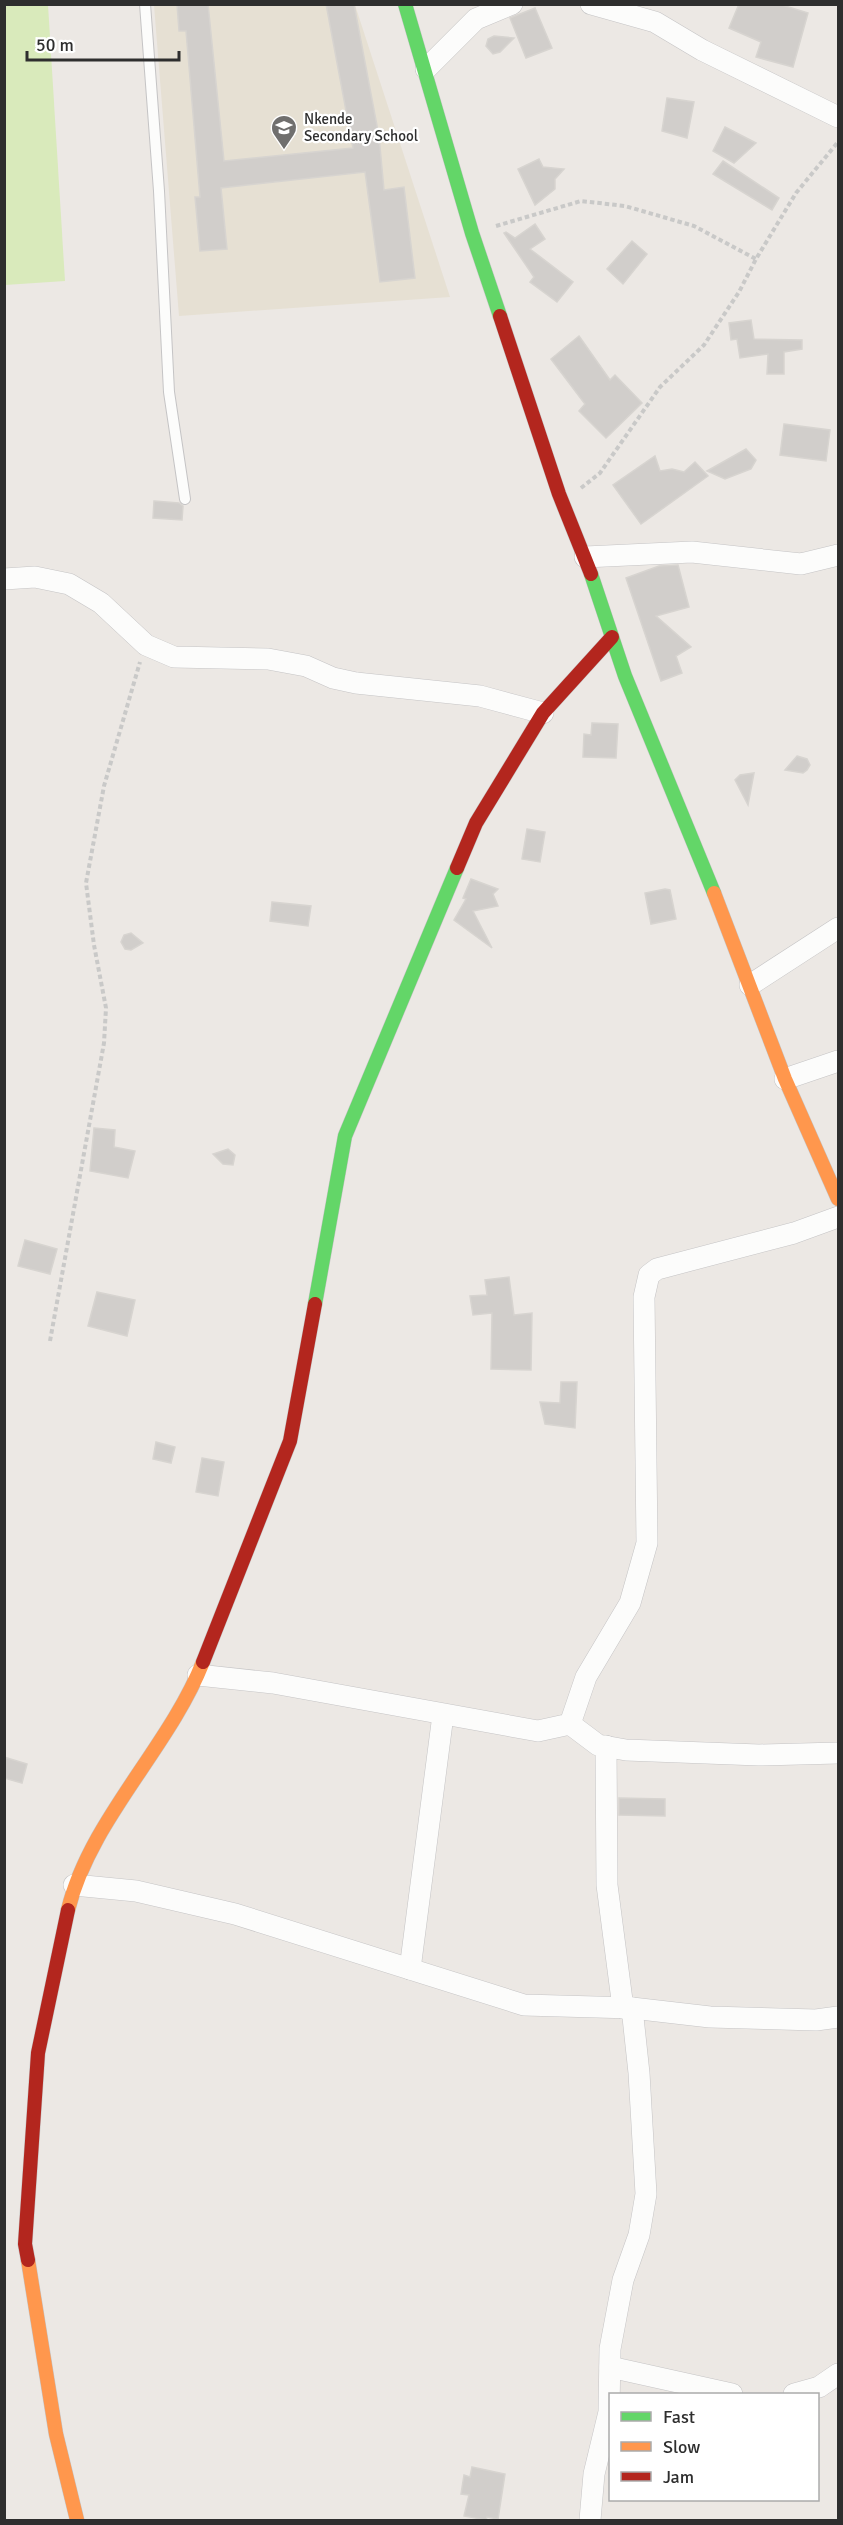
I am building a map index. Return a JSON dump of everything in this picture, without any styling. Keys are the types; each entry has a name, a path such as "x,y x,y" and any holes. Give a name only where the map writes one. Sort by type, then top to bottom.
{"street":[{"path":"405,4 426,69 448,158 559,494 585,557 612,637 785,1078 838,1199"},
{"path":"426,69 476,19 513,4"},
{"path":"591,4 655,22 702,50 838,117"},
{"path":"585,557 692,552 801,564 838,555"},
{"path":"4,579 35,577 69,584 101,603 146,645 174,657 268,659 306,666 333,678 356,683 480,696 543,713"},
{"path":"77,2520 56,2434 25,2244 38,2053 74,1885 102,1833 142,1771 198,1675 290,1441 345,1136 476,823 543,713 612,637"},
{"path":"750,985 838,928"},
{"path":"785,1078 838,1061"},
{"path":"570,1724 586,1677 630,1603 647,1543 644,1297 649,1275 657,1269 794,1233 838,1217"},
{"path":"198,1675 273,1683 538,1731 570,1724 598,1745 626,1750 748,1754 838,1753"},
{"path":"410,1969 443,1714"},
{"path":"606,1746 607,1885 639,2073 646,2194 639,2235 623,2280 610,2349 609,2393"},
{"path":"74,1885 136,1891 235,1914 524,2005 627,2008 710,2017 816,2020 838,2017"},
{"path":"610,2367 727,2393"},
{"path":"798,2393 819,2387 838,2374"},
{"path":"590,2520 594,2474 609,2412"}],"lane":[{"path":"145,4 159,191 169,392 185,499"}],"path":[{"path":"559,494 584,487 600,473 660,387 704,345 739,292 796,193 838,142"},
{"path":"472,233 581,201 625,206 694,226 756,259"},
{"path":"50,1341 104,1043 106,1008 86,883 104,786 146,645"}],"shaded area":[{"name":"Nkende Secondary School","path":"154,5 355,5 450,297 179,316"}],"green space":[{"path":"5,4 48,5 65,281 5,285"}],"building":[{"path":"177,4 208,4 224,161 353,148 326,4 354,4 379,136 384,190 404,187 415,278 380,282 365,172 221,188 227,249 200,251 195,197 200,197 186,31 179,31"},
{"path":"739,4 779,4 808,13 793,67 756,57 761,42 729,28"},
{"path":"535,8 552,48 526,58 510,18"},
{"path":"494,36 514,38 500,52 493,54 486,46 488,39"},
{"path":"667,98 694,102 687,138 662,131"},
{"path":"725,127 756,143 734,163 713,151"},
{"path":"539,159 543,167 564,169 555,179 555,189 535,205 518,169"},
{"path":"723,161 779,198 772,210 713,174"},
{"path":"535,224 545,239 530,249 573,282 557,302 530,282 534,277 504,233 515,238"},
{"path":"632,241 647,254 623,284 607,269"},
{"path":"751,320 754,339 802,340 802,349 784,352 784,374 767,374 768,354 740,358 737,339 731,340 729,323"},
{"path":"579,336 610,380 615,375 642,403 606,438 579,411 585,404 551,359"},
{"path":"784,424 830,430 826,461 780,455"},
{"path":"746,449 756,460 751,469 725,479 707,471"},
{"path":"655,456 660,471 672,469 684,472 695,462 708,476 641,524 613,485"},
{"path":"154,501 179,503 183,506 182,520 153,518"},
{"path":"678,565 689,607 656,616 691,647 676,656 682,673 661,681 626,578 659,566"},
{"path":"592,723 618,724 616,758 583,757 584,734 591,735"},
{"path":"797,756 807,759 810,765 807,770 803,773 785,770"},
{"path":"754,773 748,805 735,780 740,775"},
{"path":"527,829 545,832 540,862 522,859"},
{"path":"471,879 498,889 493,894 498,906 473,911 492,948 454,920 466,899 463,898"},
{"path":"670,890 676,919 651,924 645,893"},
{"path":"272,902 311,906 308,926 270,921"},
{"path":"131,933 143,943 131,950 125,949 121,942 124,935"},
{"path":"94,1128 115,1130 114,1147 135,1151 128,1178 90,1171"},
{"path":"228,1149 235,1155 233,1165 223,1164 213,1154"},
{"path":"25,1240 57,1249 50,1274 18,1266"},
{"path":"509,1277 514,1315 532,1313 531,1370 491,1369 492,1313 473,1315 470,1296 487,1295 485,1280"},
{"path":"97,1292 135,1300 127,1336 88,1326"},
{"path":"561,1382 577,1382 575,1428 545,1424 540,1402 560,1403"},
{"path":"156,1442 175,1447 171,1463 153,1459"},
{"path":"202,1458 224,1462 218,1496 196,1492"},
{"path":"4,1757 27,1764 22,1783 4,1778"},
{"path":"619,1798 665,1799 665,1816 619,1815"},
{"path":"472,2467 505,2474 498,2519 487,2517 486,2520 464,2516 469,2495 461,2494 464,2475 470,2477"}],"traffic: fast":[{"path":"405,4 472,233 500,316"},
{"path":"591,574 625,676 714,893"},
{"path":"315,1304 345,1136 457,868"}],"traffic: slow":[{"path":"714,893 785,1079 838,1199"},
{"path":"68,1910 79,1877 94,1845 171,1724 203,1662"},
{"path":"28,2260 56,2434 77,2520"}],"traffic: jam":[{"path":"500,316 559,494 591,574"},
{"path":"457,868 476,823 543,713 612,637"},
{"path":"203,1662 290,1441 315,1304"},
{"path":"28,2260 25,2244 38,2053 68,1910"}],"place":[{"name":"Nkende Secondary School","path":"284,151"}]}
